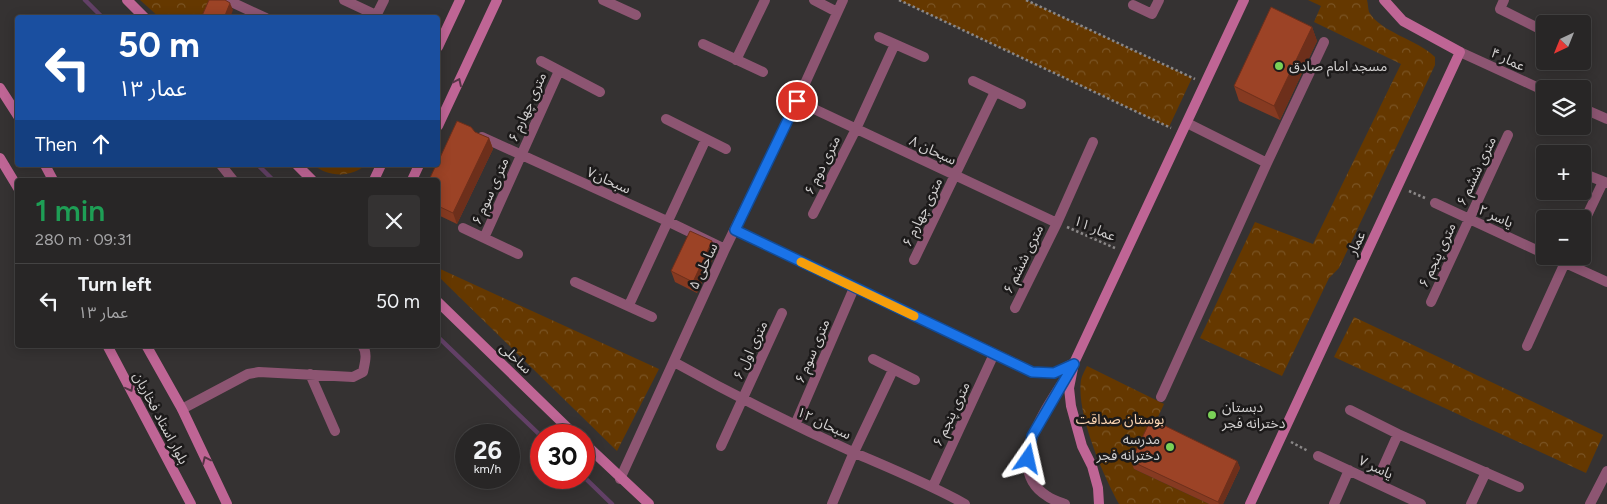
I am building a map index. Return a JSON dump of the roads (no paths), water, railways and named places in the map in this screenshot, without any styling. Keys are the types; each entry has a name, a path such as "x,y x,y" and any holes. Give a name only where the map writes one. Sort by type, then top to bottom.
{"street":[{"path":"126,0 142,15"},
{"path":"227,0 260,15"},
{"path":"344,0 374,15"},
{"path":"376,15 384,0"},
{"path":"440,43 460,0"},
{"path":"440,122 497,0"},
{"path":"603,0 636,15"},
{"path":"736,60 764,0"},
{"path":"814,0 837,12"},
{"name":"ساحلی ۵","path":"620,479 725,249 797,101 843,0"},
{"path":"1133,6 1152,14 1159,0"},
{"path":"1065,504 1048,497 1039,490 1028,471 1032,436 1074,364 1244,0"},
{"path":"1384,0 1404,21 1460,52"},
{"path":"1393,0 1404,21"},
{"path":"1502,5 1536,26"},
{"path":"879,37 924,57"},
{"path":"1161,397 1324,42"},
{"path":"703,44 763,72"},
{"path":"856,129 895,44"},
{"name":"عمار ۴","path":"1460,52 1536,87"},
{"name":"عمار","path":"1250,504 1460,52"},
{"path":"541,61 600,92"},
{"name":"۶ متری چهارم","path":"521,155 559,70"},
{"path":"973,81 1021,104"},
{"path":"0,88 15,111"},
{"path":"955,175 995,92"},
{"name":"سبحان ۸","path":"797,101 1057,222"},
{"path":"1591,112 1607,119"},
{"path":"666,119 726,149"},
{"path":"1187,123 1267,163"},
{"name":"۶ متری دوم","path":"813,214 856,129"},
{"name":"۶ متری ششم","path":"1469,219 1508,135"},
{"name":"سبحان۷","path":"482,137 725,249"},
{"path":"629,305 706,139"},
{"path":"1057,222 1093,142"},
{"name":"۶ متر ی سوم","path":"484,238 521,155"},
{"path":"0,158 15,183"},
{"path":"46,167 53,178"},
{"path":"222,167 231,178"},
{"path":"299,167 310,178"},
{"name":"۶ متری چهارم","path":"914,260 955,175"},
{"path":"1590,210 1605,182 1591,177"},
{"name":"یاسر ۲","path":"1435,203 1536,250"},
{"name":"۶ متری پنجم","path":"1431,302 1469,219"},
{"name":"۶ متری ششم","path":"1015,308 1057,222"},
{"path":"463,228 518,254"},
{"path":"735,230 1032,372 1054,373 1074,364"},
{"path":"1527,346 1564,265"},
{"path":"1575,265 1607,282"},
{"path":"575,282 652,317"},
{"name":"۶ متری سوم","path":"796,425 854,288"},
{"name":"ساحلی","path":"440,304 564,424"},
{"name":"۶ متری اول","path":"742,399 782,313"},
{"name":"بلوار استاد فخاریان","path":"109,348 191,504"},
{"name":"بلوار استاد فخاریان","path":"148,348 182,409 227,504"},
{"path":"182,409 207,394 248,374 259,372 353,377 362,372 365,362 366,350 364,348"},
{"name":"۶ متری پنجم","path":"932,486 994,354"},
{"path":"873,359 915,380"},
{"name":"سبحان ۱۲","path":"674,362 742,399 854,452 932,486 965,504"},
{"path":"1074,364 1069,388 1071,406 1082,446 1092,466 1098,488 1099,504"},
{"path":"832,504 854,452 893,370"},
{"path":"310,374 335,431"},
{"path":"721,446 742,399"},
{"path":"1350,410 1398,434 1519,487"},
{"path":"1376,483 1398,434"},
{"path":"595,454 649,504"},
{"name":"یاسر ۷","path":"1318,456 1421,504"},
{"path":"1334,504 1349,470"},
{"path":"1590,504 1607,471"},
{"path":"1471,504 1486,472"}],"waterway":[{"path":"85,0 100,15"},
{"path":"260,167 271,178"},
{"path":"440,339 530,425"},
{"path":"595,488 612,504"}],"place":[{"name":"مسجد امام صادق","path":"1279,66"},
{"name":"دبستان دخترانه فجر","path":"1212,415"},
{"name":"مدرسه دخترانه فجر","path":"1170,447"}],"park label":[{"name":"بوستان صداقت","path":"1120,419"}]}
